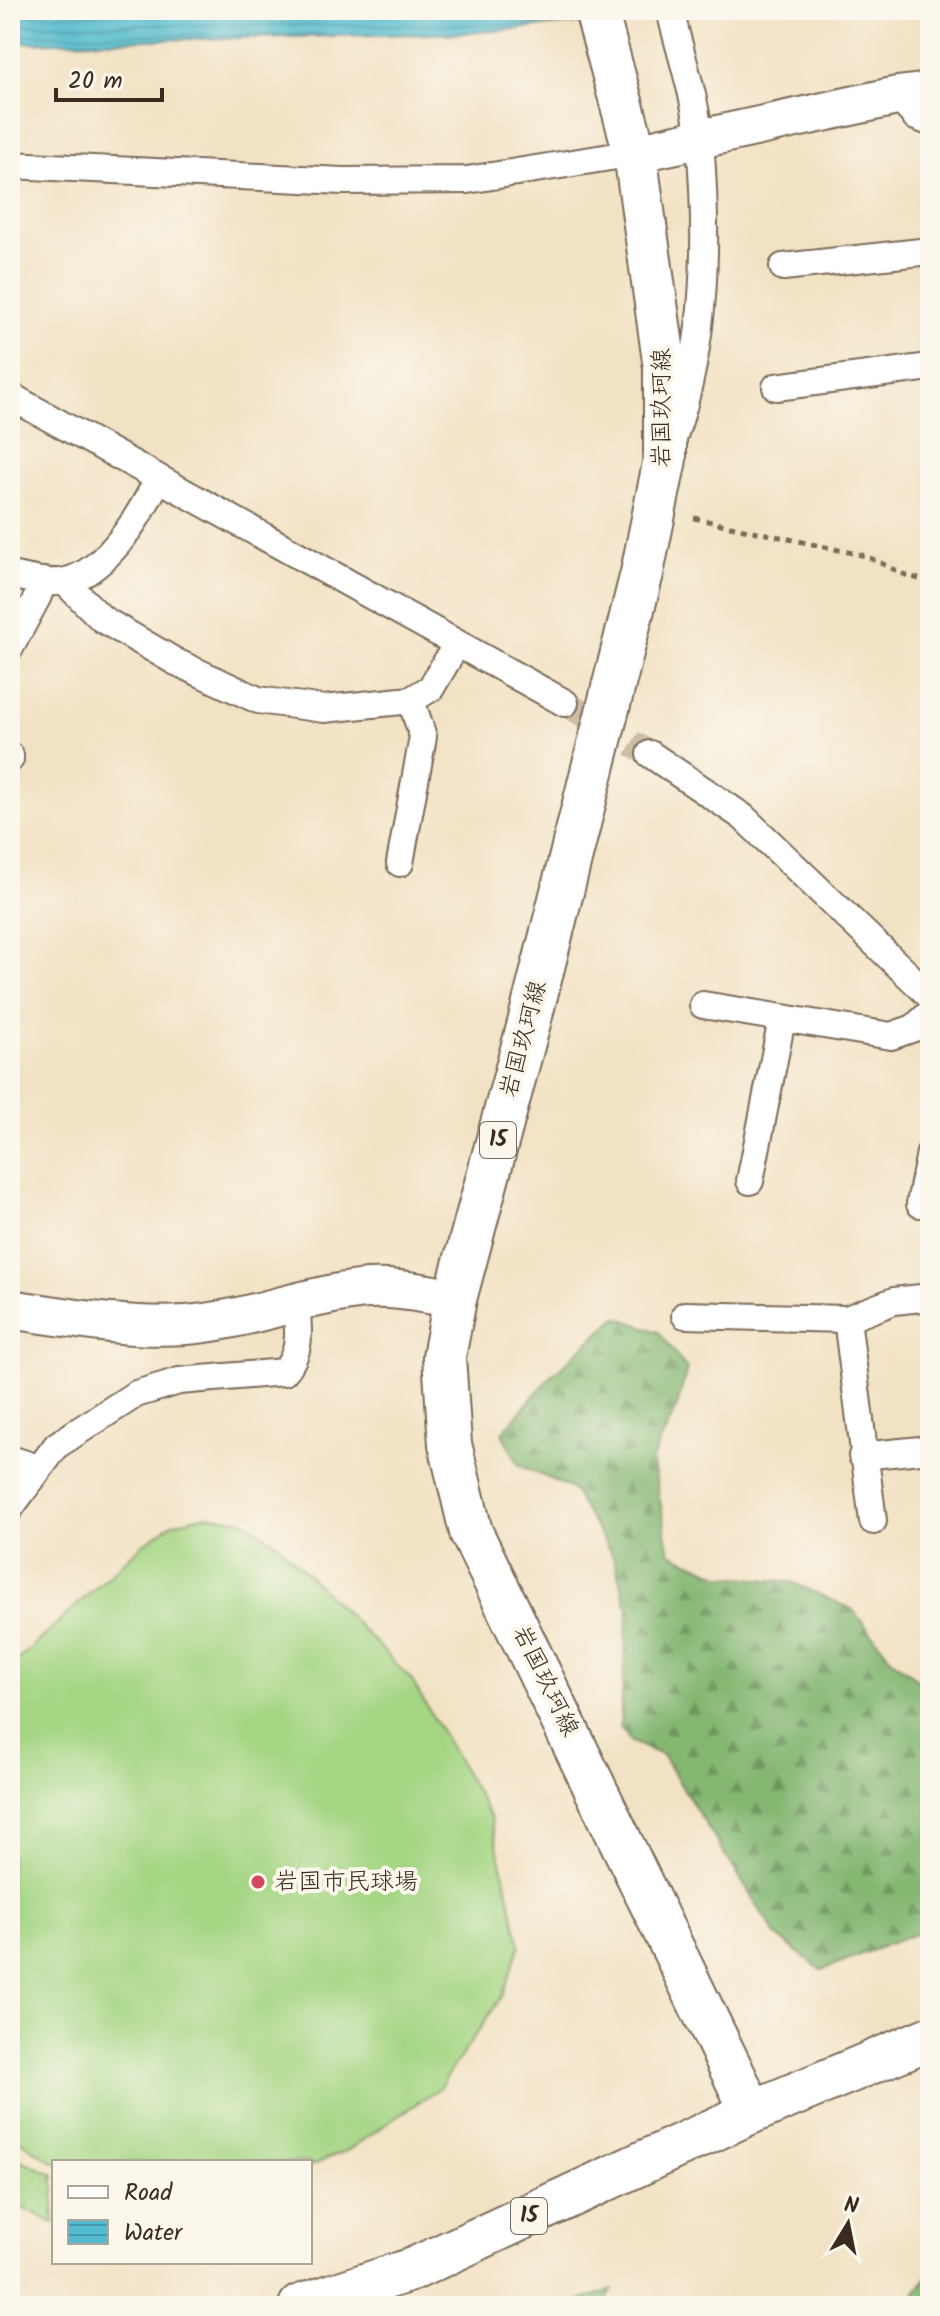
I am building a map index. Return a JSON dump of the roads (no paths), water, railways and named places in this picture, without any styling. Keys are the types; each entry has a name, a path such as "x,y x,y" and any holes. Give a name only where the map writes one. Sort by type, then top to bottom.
{"main road":[{"name":"岩国玖珂線","path":"596,10 629,137 665,368 665,459 639,589 528,1027 455,1299 444,1357 450,1444 471,1532 752,2112"},
{"name":"15","path":"300,2306 413,2269 752,2112 930,2038"}],"street":[{"path":"665,459 690,390 699,338 702,283 700,140 670,10"},
{"path":"10,165 343,181 467,180 629,137 700,140 914,94 916,117 930,122"},
{"path":"783,267 930,251"},
{"path":"776,387 930,367"},
{"path":"10,396 157,481 565,703"},
{"path":"10,648 38,596 54,581 104,558 144,508 157,481"},
{"path":"10,575 54,581 102,619 176,662 258,700 324,709 411,700 431,688 456,645"},
{"path":"400,863 423,737 411,700"},
{"path":"650,754 743,817 930,996"},
{"path":"703,1005 891,1036 914,1028 930,1013"},
{"path":"750,1181 782,1019"},
{"path":"920,1204 930,1153"},
{"path":"10,1309 106,1322 184,1325 244,1318 296,1302 358,1290 398,1289 455,1299"},
{"path":"685,1315 847,1319 894,1301 930,1297"},
{"path":"10,1508 57,1445 136,1394 179,1381 284,1372 293,1362 299,1342 296,1302"},
{"path":"847,1319 862,1456 873,1521"},
{"path":"862,1456 930,1449"},
{"path":"10,1459 38,1468"}],"water":[{"path":"10,10 731,10 468,33 10,43"}],"tunnel":[{"path":"565,703 650,754"}],"place":[{"name":"岩国市民球場","path":"258,1882"}]}
